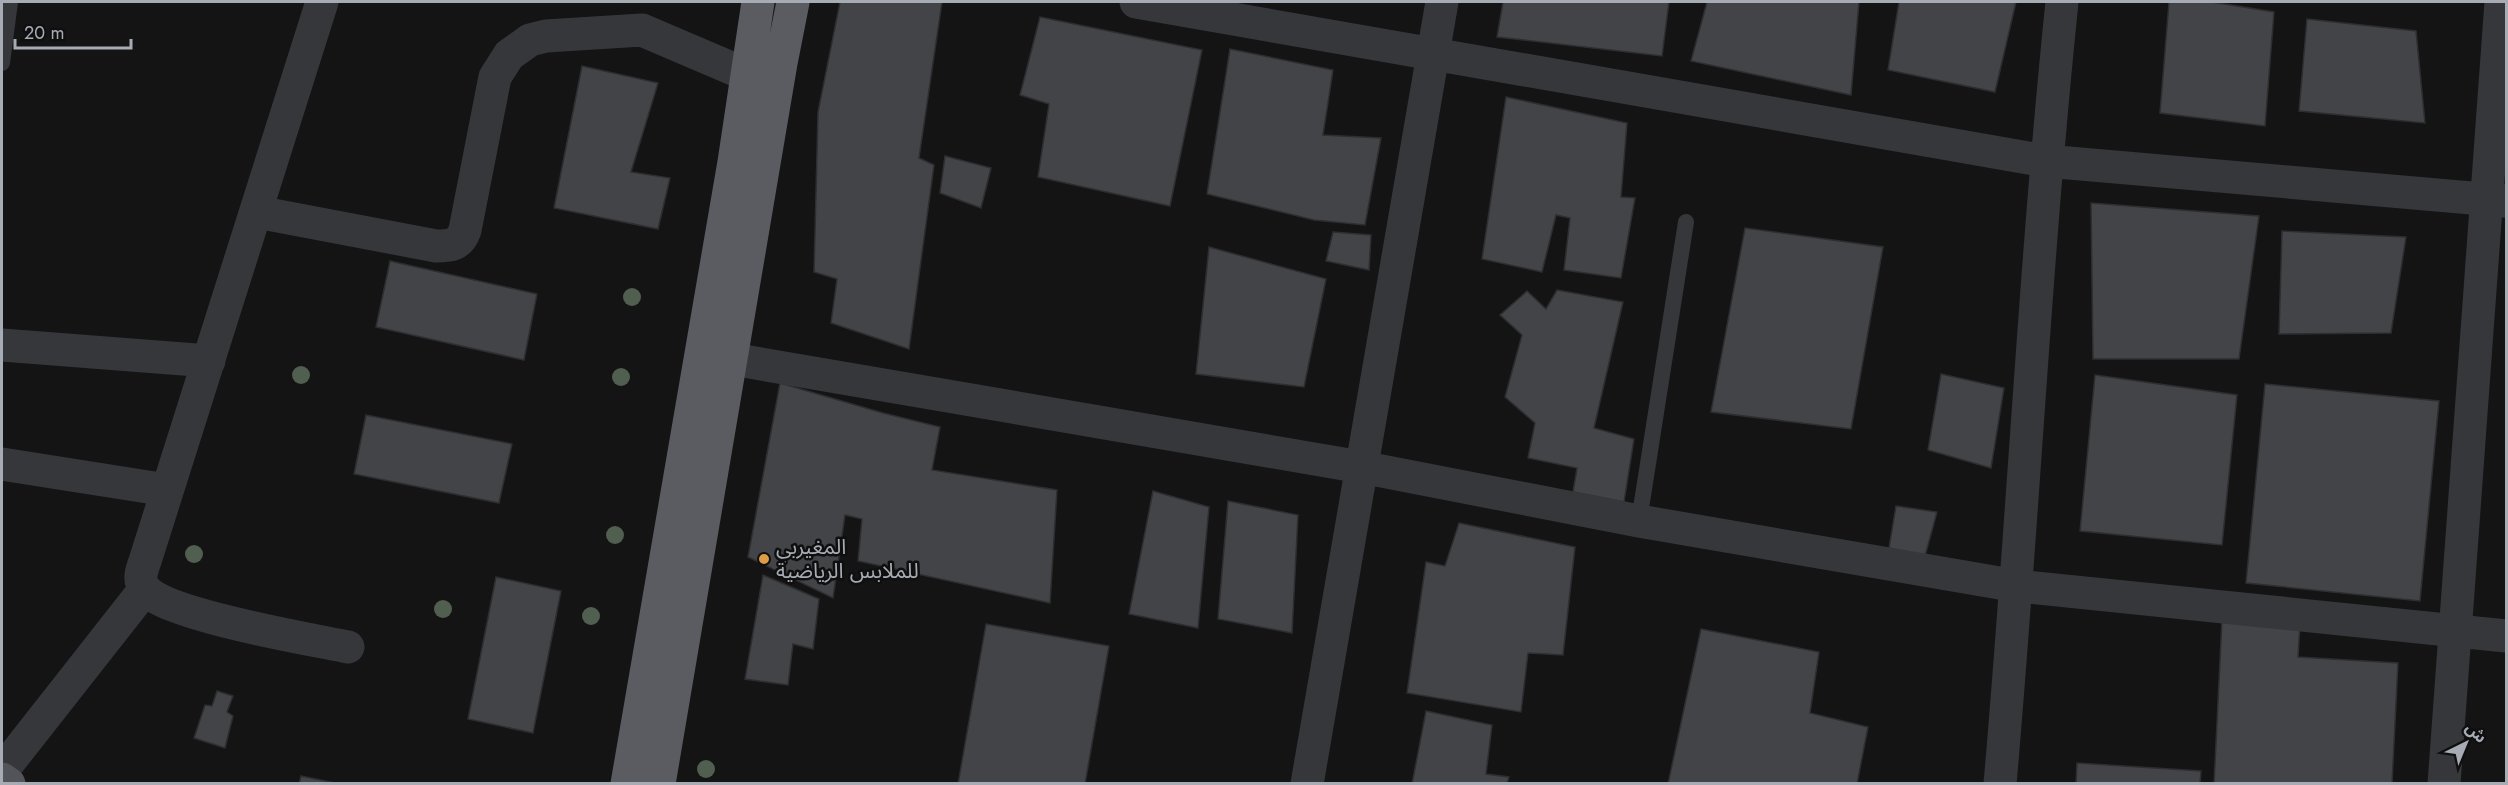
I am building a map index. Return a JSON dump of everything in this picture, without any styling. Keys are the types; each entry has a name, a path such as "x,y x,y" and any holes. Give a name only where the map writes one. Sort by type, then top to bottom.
{"highway":[{"path":"627,783 732,174 745,74 758,2"},
{"path":"666,782 732,360 793,2"}],"main road":[{"path":"2,780 9,783"}],"street":[{"path":"322,2 141,573 142,586 145,589 161,600 193,613 348,647"},
{"path":"1137,2 2046,161 2497,200"},
{"path":"1307,783 1442,2"},
{"path":"2000,783 2017,586 2046,161 2062,2"},
{"path":"2444,783 2497,200 2501,2"},
{"path":"257,212 436,246 452,245 458,242 465,230 495,77 509,55 530,40 546,36 642,30 745,74"},
{"path":"2,345 208,361"},
{"path":"732,360 1361,467 1638,521 2017,586 2506,636"},
{"path":"2,464 167,490"},
{"path":"2,771 145,589"}],"lane":[{"path":"2,63 10,2"},
{"path":"1638,521 1686,222"}],"building":[{"path":"840,2 942,2 919,158 934,165 909,349 831,323 837,279 814,272 818,112"},
{"path":"1503,2 1669,2 1662,56 1497,37"},
{"path":"1707,2 1859,2 1851,95 1691,61"},
{"path":"1899,2 2016,2 1995,92 1888,70"},
{"path":"2169,2 2212,2 2274,12 2265,126 2160,113"},
{"path":"1040,17 1202,50 1170,206 1038,177 1049,104 1020,95"},
{"path":"2307,19 2416,31 2425,123 2299,111"},
{"path":"1230,49 1333,70 1323,135 1381,138 1365,225 1314,220 1207,194"},
{"path":"582,66 658,83 631,172 670,178 658,229 554,208"},
{"path":"1506,97 1627,123 1621,197 1635,198 1621,278 1564,270 1570,218 1556,215 1542,272 1482,259"},
{"path":"945,156 991,168 981,208 940,193"},
{"path":"2091,203 2259,216 2239,359 2093,359"},
{"path":"1745,228 1883,247 1851,429 1711,412"},
{"path":"2282,231 2406,237 2391,333 2279,334"},
{"path":"1333,232 1371,235 1369,270 1326,261"},
{"path":"1209,247 1326,279 1304,387 1196,374"},
{"path":"390,261 537,294 524,360 376,327"},
{"path":"1557,290 1623,302 1594,428 1634,439 1624,502 1573,492 1577,468 1528,458 1535,423 1505,397 1522,335 1500,315 1527,291 1546,309"},
{"path":"1941,374 2004,388 1991,468 1928,450"},
{"path":"2095,375 2237,395 2222,545 2080,531"},
{"path":"780,383 940,427 932,470 1057,490 1050,603 858,561 862,519 845,515 833,598 748,557"},
{"path":"2265,384 2439,401 2420,601 2246,583"},
{"path":"366,415 512,444 499,503 354,474"},
{"path":"1153,491 1209,507 1198,628 1129,614"},
{"path":"1228,501 1298,515 1292,633 1218,619"},
{"path":"1896,506 1937,512 1925,556 1889,548"},
{"path":"1459,523 1575,547 1563,655 1528,653 1521,712 1407,693 1426,562 1445,566"},
{"path":"763,575 819,599 813,649 793,644 788,685 745,679"},
{"path":"496,577 561,591 533,733 468,719"},
{"path":"2222,620 2300,625 2298,657 2398,663 2392,784 2214,784"},
{"path":"986,624 1109,646 1085,784 958,784"},
{"path":"1701,629 1819,652 1810,713 1868,727 1857,784 1668,784"},
{"path":"217,691 233,696 227,712 233,716 225,748 194,738 205,705 212,706"},
{"path":"1426,711 1492,725 1486,774 1509,777 1507,784 1412,784"},
{"path":"2077,763 2201,771 2200,784 2076,784"},
{"path":"301,776 340,784 299,784"}],"place":[{"name":"المغيربي للملابس الرياضية","path":"764,559"}]}
